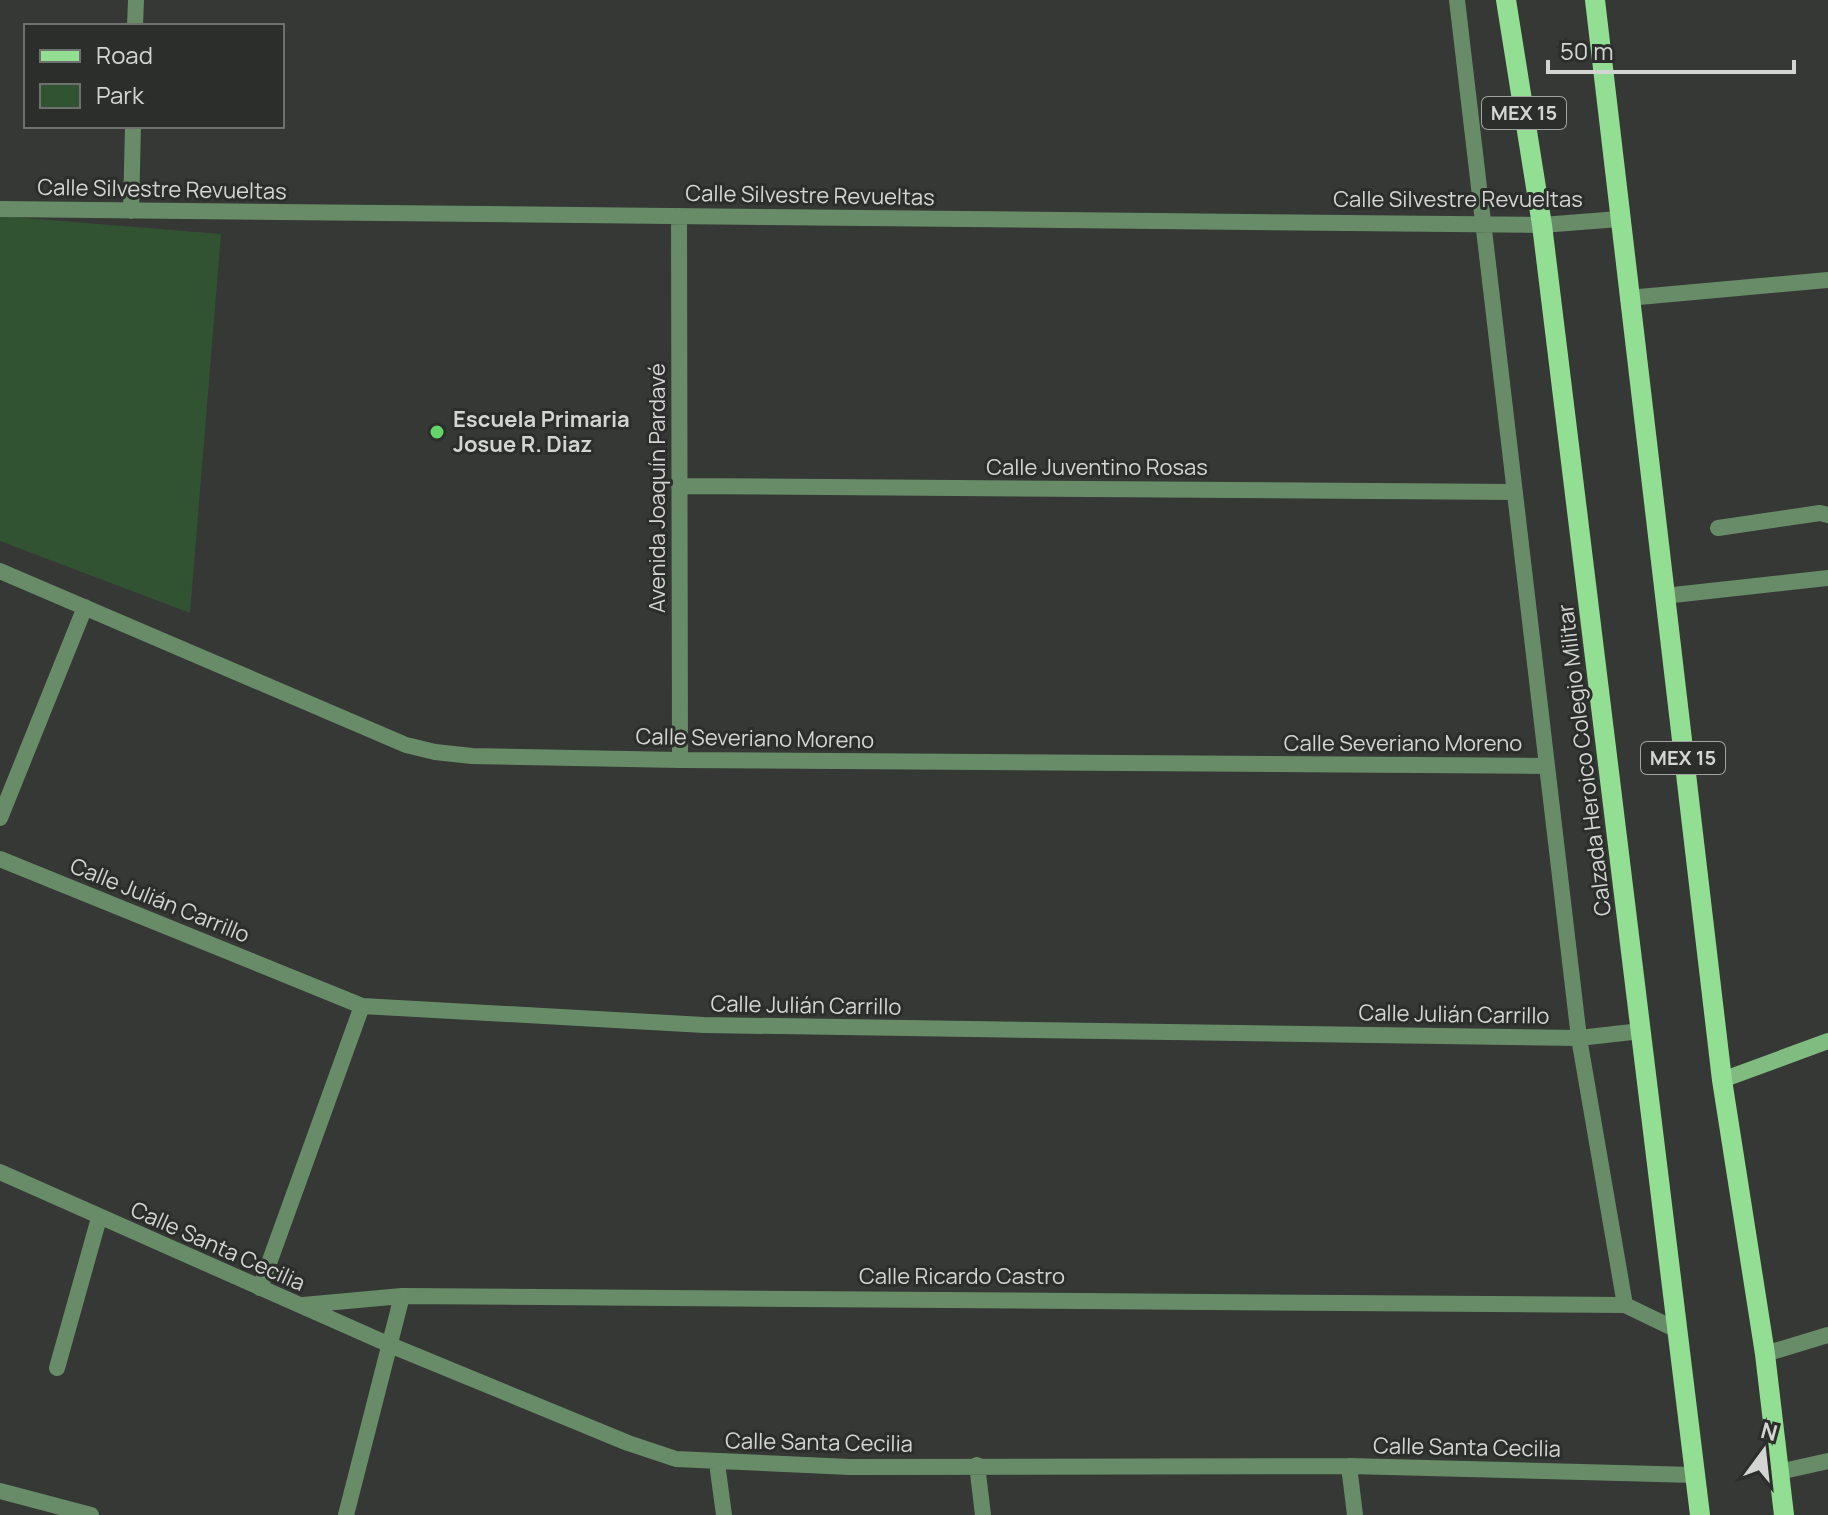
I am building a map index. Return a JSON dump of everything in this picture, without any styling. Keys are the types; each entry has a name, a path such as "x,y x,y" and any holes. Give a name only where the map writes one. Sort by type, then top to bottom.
{"main road":[{"name":"Calzada Heroico Colegio Militar","path":"1506,0 1542,225 1700,1515"},
{"name":"MEX 15","path":"1595,0 1722,1080 1765,1354 1784,1515"}],"street":[{"path":"135,24 136,0"},
{"path":"1457,0 1579,1038 1625,1305 1677,1330"},
{"path":"131,211 133,128"},
{"name":"Calle Silvestre Revueltas","path":"0,209 1542,225 1619,219"},
{"name":"Avenida Joaquín Pardavé","path":"679,216 680,760"},
{"path":"1628,298 1828,280"},
{"name":"Calle Juventino Rosas","path":"679,486 1515,492"},
{"path":"1718,528 1820,513 1828,515"},
{"name":"Calle Severiano Moreno","path":"0,571 406,745 435,752 472,756 680,760 1547,766"},
{"path":"1664,596 1828,578"},
{"path":"0,818 85,607"},
{"name":"Calle Julián Carrillo","path":"0,859 362,1006 704,1025 1579,1038 1641,1031"},
{"path":"260,1288 362,1006"},
{"path":"1722,1080 1828,1041"},
{"name":"Calle Santa Cecilia","path":"0,1172 390,1345 628,1443 676,1459 850,1467 1349,1466 1695,1475"},
{"path":"57,1368 99,1218"},
{"path":"346,1515 402,1296"},
{"name":"Calle Ricardo Castro","path":"299,1305 402,1296 1625,1305"},
{"path":"1765,1354 1828,1335"},
{"path":"1779,1472 1828,1461"},
{"path":"717,1463 724,1515"},
{"path":"977,1465 983,1515"},
{"path":"1349,1466 1355,1515"},
{"path":"0,1491 91,1515"}],"green space":[{"path":"0,216 221,234 190,613 0,541"}],"place":[{"name":"Escuela Primaria Josue R. Diaz","path":"437,432"}]}
